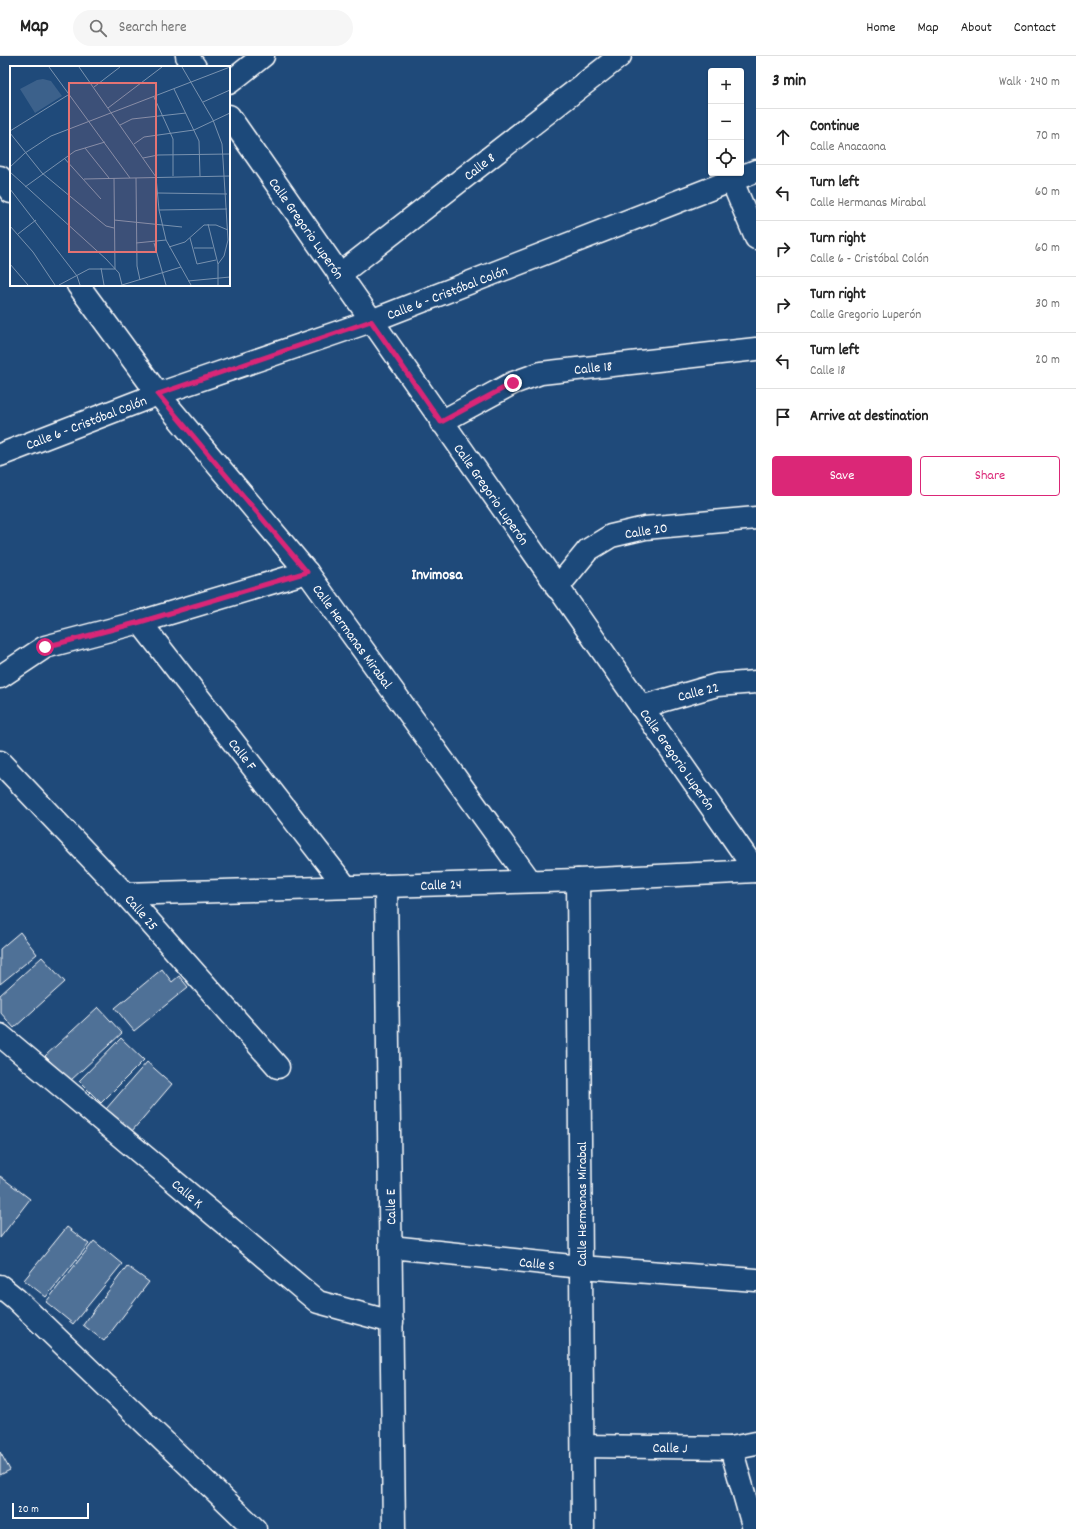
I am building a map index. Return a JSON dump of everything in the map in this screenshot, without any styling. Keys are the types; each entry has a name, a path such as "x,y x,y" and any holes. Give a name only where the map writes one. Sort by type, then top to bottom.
{"street":[{"path":"187,56 194,66"},
{"path":"230,82 264,56"},
{"name":"Calle 8","path":"339,275 620,56"},
{"name":"Calle Gregorio Luperón","path":"230,117 441,422 756,871"},
{"name":"Calle 6 - Cristóbal Colón","path":"0,455 158,394 371,321 756,171"},
{"path":"0,177 10,191"},
{"path":"732,181 756,238"},
{"name":"Calle Hermanas Mirabal","path":"79,286 158,394 307,572 530,881"},
{"name":"Calle 18","path":"441,422 513,383 541,373 756,349"},
{"name":"Calle 20","path":"557,588 588,550 611,536 645,528 756,518"},
{"path":"0,676 45,647 140,622 307,572"},
{"name":"Calle F","path":"140,622 346,887"},
{"name":"Calle 22","path":"641,707 717,685 756,682"},
{"name":"Calle 25","path":"0,762 126,894 278,1067"},
{"name":"Calle 24","path":"126,894 578,880 756,871"},
{"name":"Calle Hermanas Mirabal","path":"578,880 583,1529"},
{"name":"Calle E","path":"386,886 394,1529"},
{"name":"Calle K","path":"0,1035 318,1302 392,1322"},
{"name":"Calle S","path":"390,1247 581,1267 756,1280"},
{"path":"0,1286 16,1299 255,1529"},
{"name":"Calle J","path":"583,1446 731,1448 756,1443"},
{"path":"731,1448 754,1529"}],"building":[{"path":"20,932 37,954 0,984 0,949"},
{"path":"42,957 65,982 14,1028 0,1012 0,995"},
{"path":"162,969 172,982 179,976 188,987 134,1031 115,1008"},
{"path":"98,1007 122,1033 70,1081 45,1056"},
{"path":"121,1038 144,1060 101,1103 79,1081"},
{"path":"147,1062 172,1084 132,1131 106,1109"},
{"path":"0,1176 30,1199 0,1238"},
{"path":"67,1227 89,1244 46,1297 24,1280"},
{"path":"94,1241 122,1264 73,1324 46,1302"},
{"path":"127,1266 149,1282 104,1341 83,1325"},
{"path":"0,1452 10,1470 0,1475"}],"district":[{"name":"Invimosa","path":"437,574"}],"route":[{"path":"45,647 140,622 307,572 158,394 371,321 441,422 513,383"}]}
